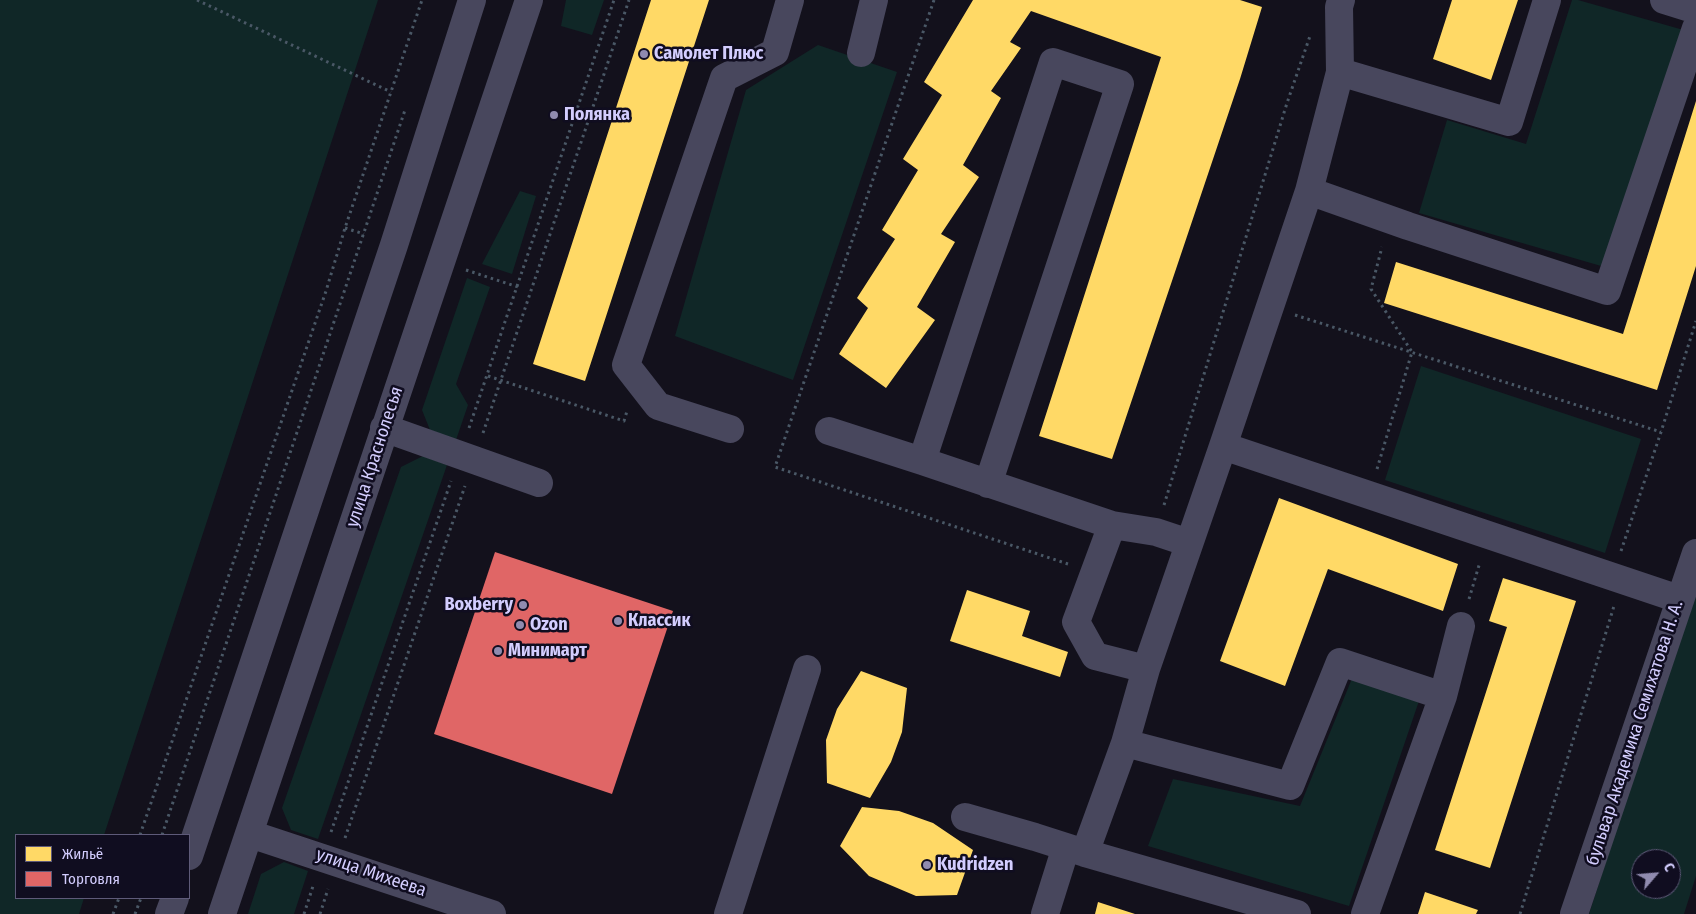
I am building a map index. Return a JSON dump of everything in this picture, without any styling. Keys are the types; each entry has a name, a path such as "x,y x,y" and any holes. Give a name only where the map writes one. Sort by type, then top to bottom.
{"street":[{"path":"190,853 391,253 472,0"},
{"name":"улица Краснолесья","path":"222,914 529,0"},
{"path":"730,429 658,406 626,365 724,78 775,52 790,0"},
{"path":"861,53 874,0"},
{"path":"1044,914 1076,850 1125,743 1146,669 1224,446 1309,191 1340,72 1339,7 1341,0"},
{"path":"1340,72 1509,122 1547,0"},
{"path":"1664,0 1696,10"},
{"path":"1309,191 1390,220 1607,291 1696,28"},
{"path":"922,461 1053,62 1120,84 988,484"},
{"path":"384,428 539,483"},
{"path":"829,431 1112,525 1156,532 1189,543"},
{"path":"1224,446 1679,599"},
{"path":"1112,525 1076,622 1095,656 1146,669"},
{"name":"бульвар Академика Семихатова Н. А.","path":"1574,914 1696,553"},
{"path":"1365,914 1443,696 1461,626"},
{"path":"1125,743 1290,786 1340,662 1443,696"},
{"path":"728,914 807,669"},
{"path":"965,817 1297,914"},
{"name":"улица Михеева","path":"250,834 492,914"},
{"path":"169,914 175,899"}],"path":[{"path":"197,0 391,92"},
{"path":"140,834 320,310 345,228 422,0"},
{"path":"934,0 775,467 1094,573"},
{"path":"1156,532 1284,112 1312,29"},
{"path":"162,834 407,103"},
{"path":"1369,495 1412,352 1371,289 1390,220"},
{"path":"1269,307 1661,432"},
{"path":"1520,914 1615,603 1612,577 1695,330 1696,321"},
{"path":"488,376 624,421 637,380"},
{"path":"1461,626 1481,558"},
{"path":"113,914 119,899"},
{"path":"135,914 141,899"}],"green space":[{"path":"0,0 378,0 104,834 15,834 15,899 84,899 79,914 0,914"},
{"path":"566,0 604,0 592,35 561,26"},
{"path":"1572,0 1578,0 1687,31 1608,268 1419,213 1447,120 1526,144"},
{"path":"818,45 897,72 793,380 675,336 746,90"},
{"path":"520,191 536,196 512,274 482,264"},
{"path":"467,278 490,287 456,384 468,405 456,440 430,430 422,410"},
{"path":"1421,366 1641,439 1605,553 1385,480"},
{"path":"423,456 447,465 318,839 291,830 282,808 401,467"},
{"path":"1696,584 1696,876 1684,914 1589,914"},
{"path":"1353,676 1420,698 1349,906 1148,846 1173,779 1300,806"},
{"path":"284,862 308,871 294,914 248,914 261,874"}],"building: Жильё":[{"path":"651,0 709,0 585,381 533,364"},
{"path":"973,0 1240,0 1262,7 1240,79 1112,459 1039,436 1161,57 1031,11 1010,42 1021,48 991,91 1001,98 963,165 979,177 941,234 955,242 917,307 935,320 886,388 839,354 868,308 857,298 895,239 882,230 918,170 903,159 942,95 924,82"},
{"path":"1452,0 1518,0 1491,80 1433,59"},
{"path":"1696,101 1696,266 1657,390 1384,303 1396,262 1623,334"},
{"path":"1279,498 1458,564 1443,611 1328,569 1285,686 1220,661"},
{"path":"1503,578 1576,601 1490,868 1435,850 1507,627 1489,621"},
{"path":"967,590 1030,611 1022,636 1068,652 1060,677 950,641"},
{"path":"861,671 907,688 902,732 891,762 870,798 827,783 826,740 837,709"},
{"path":"862,807 899,811 933,823 973,850 957,895 916,896 869,876 840,846"},
{"path":"1425,892 1478,910 1476,914 1418,914"},
{"path":"1098,902 1135,914 1095,914"}],"building: Торговля":[{"path":"495,552 673,611 612,794 434,734"}],"place":[{"name":"Самолет Плюс","path":"644,54"},
{"name":"Полянка","path":"554,115"},
{"name":"Boxberry","path":"523,605"},
{"name":"Классик","path":"618,621"},
{"name":"Ozon","path":"520,625"},
{"name":"Минимарт","path":"498,651"},
{"name":"Kudridzen","path":"927,865"}]}
